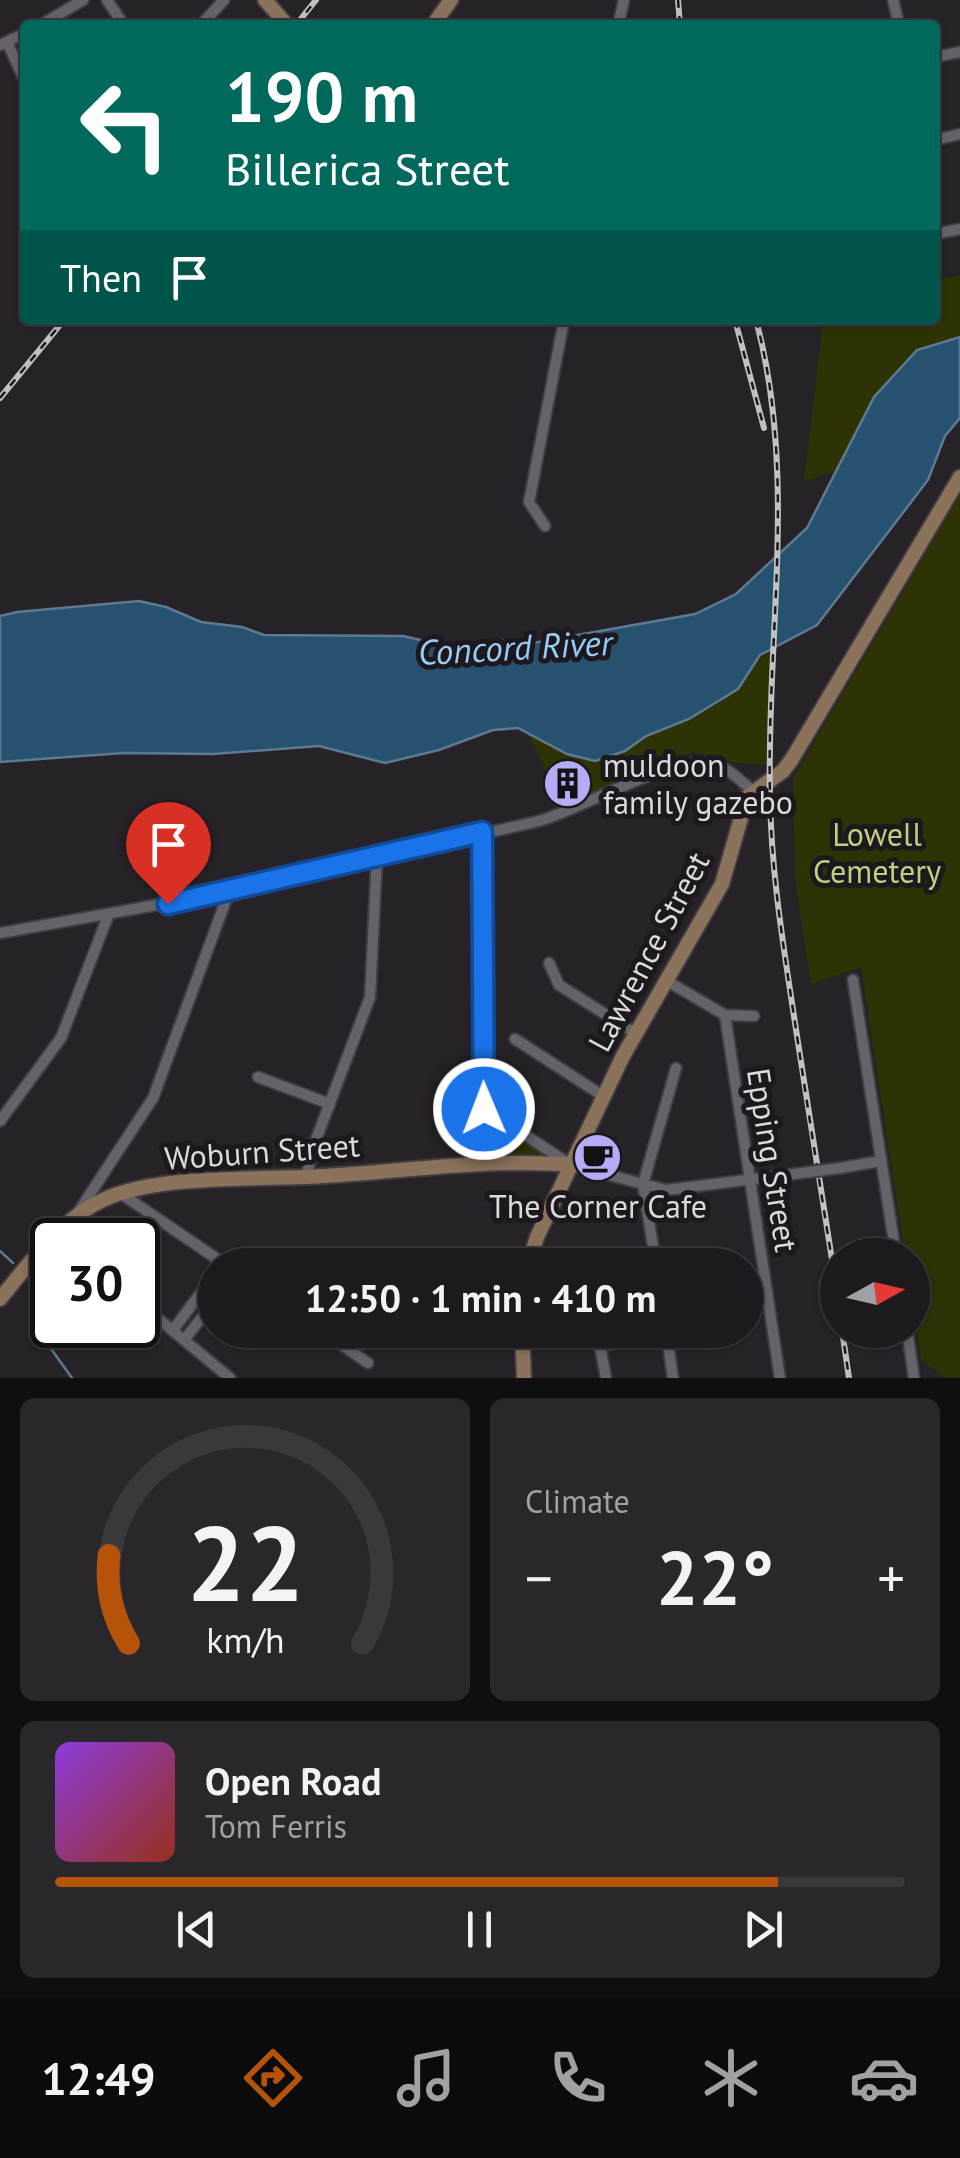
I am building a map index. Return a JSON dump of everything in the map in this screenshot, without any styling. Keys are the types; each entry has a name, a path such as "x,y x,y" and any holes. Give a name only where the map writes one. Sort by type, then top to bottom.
{"main road":[{"path":"265,0 282,19"},
{"path":"436,20 451,0"},
{"path":"752,790 783,771 792,759 960,477"},
{"name":"Lawrence Street","path":"535,1248 603,1096 722,884 743,804 752,790"},
{"name":"Woburn Street","path":"75,1218 106,1198 159,1185 493,1165 571,1165"},
{"name":"Woburn Street","path":"0,1299 30,1264"},
{"path":"523,1348 524,1378"}],"street":[{"path":"49,20 83,0"},
{"path":"206,20 224,0"},
{"path":"3,44 20,73"},
{"path":"545,526 529,502 563,325"},
{"path":"0,933 229,892 567,812 667,768 693,761 724,768 752,790"},
{"path":"482,832 484,1109"},
{"path":"306,1177 370,996 377,856"},
{"path":"75,1218 154,1098 229,892"},
{"path":"0,1121 61,1038 108,916"},
{"path":"549,963 559,985 636,1033"},
{"path":"853,980 893,1238"},
{"path":"667,981 724,1015 754,1016"},
{"name":"Epping Street","path":"724,1015 780,1378"},
{"path":"515,1039 603,1096"},
{"path":"653,1248 644,1184 676,1068"},
{"path":"258,1077 330,1104"},
{"path":"444,1092 484,1109 571,1165 677,1191 881,1161"},
{"path":"123,1195 201,1248"},
{"path":"173,1330 198,1297"},
{"path":"160,1320 230,1378"},
{"path":"184,1340 198,1322"},
{"path":"345,1348 368,1364"},
{"path":"600,1348 606,1378"},
{"path":"669,1348 673,1378"},
{"path":"910,1348 914,1378"}],"green space":[{"path":"960,275 960,337 917,350 874,398 838,471 804,481 822,325 940,325 940,279"},
{"name":"Lowell Cemetery","path":"960,495 960,1378 944,1378 921,1359 919,1348 930,1348 930,1238 902,1238 861,967 811,984 795,879 793,778"},
{"path":"771,649 766,765 735,763 693,752 563,806 527,733 574,756 606,758 726,698"},
{"path":"497,1121 545,1153 494,1156"}],"water":[{"name":"Concord River","path":"960,337 960,418 945,436 928,480 817,625 760,655 738,689 689,719 646,736 625,751 595,761 567,754 518,728 493,730 439,750 385,763 319,746 0,762 0,616 17,612 139,601 201,622 242,627 264,635 403,636 473,652 505,640 533,643 695,614 736,594 807,528 874,397 917,350"}],"waterway":[{"path":"0,1251 13,1263"},
{"path":"50,1348 72,1378"}],"railway":[{"path":"300,20 316,0"},
{"path":"678,0 680,20"},
{"path":"0,398 60,325"},
{"path":"736,325 764,428"},
{"path":"757,325 768,378 778,497 770,736 773,856 829,1238"},
{"path":"845,1348 849,1378"}],"place":[{"name":"muldoon family gazebo","path":"568,784"},
{"name":"The Corner Cafe","path":"598,1157"}],"route":[{"path":"168,904 482,832 484,1109"}]}
